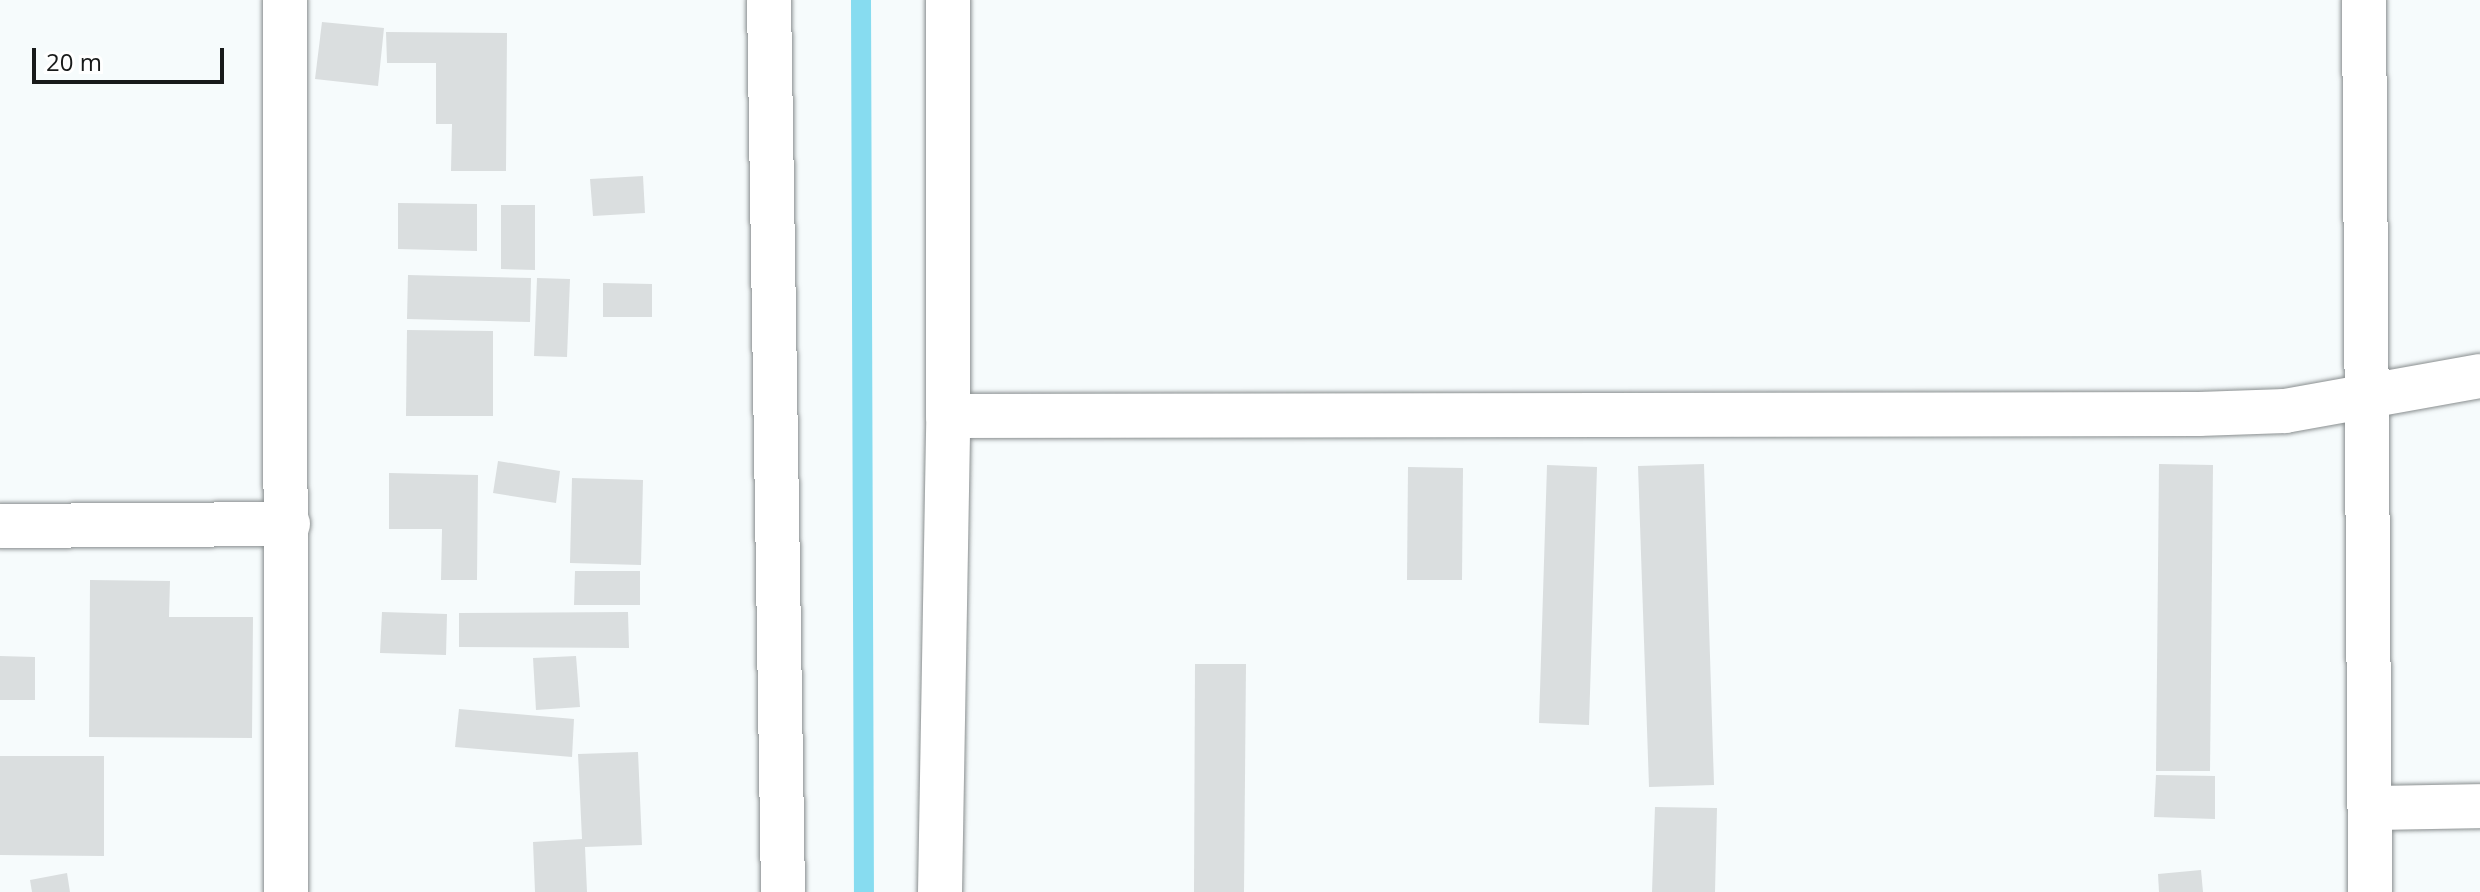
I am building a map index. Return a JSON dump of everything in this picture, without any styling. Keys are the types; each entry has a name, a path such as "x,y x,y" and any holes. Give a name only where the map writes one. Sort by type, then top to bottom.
{"street":[{"path":"285,0 288,524 286,892"},
{"path":"769,0 783,892"},
{"path":"940,892 948,416 948,0"},
{"path":"2364,0 2364,400 2370,892"},
{"path":"948,416 2199,414 2285,411 2364,400 2480,376"},
{"path":"0,526 288,524"},
{"path":"2370,808 2480,806"}],"building":[{"path":"322,22 384,28 378,86 315,79"},
{"path":"386,32 507,33 506,171 451,171 452,124 436,124 436,63 387,63"},
{"path":"643,176 645,213 593,216 590,179"},
{"path":"398,203 477,204 477,251 398,249"},
{"path":"501,205 535,205 535,270 501,269"},
{"path":"408,275 531,278 530,322 407,319"},
{"path":"537,278 570,279 567,357 534,356"},
{"path":"603,283 652,284 652,317 603,317"},
{"path":"407,330 493,331 493,416 406,416"},
{"path":"498,461 560,471 556,503 493,493"},
{"path":"1704,464 1714,785 1649,787 1638,466"},
{"path":"2159,464 2213,465 2210,771 2156,771"},
{"path":"1547,465 1597,467 1589,725 1539,723"},
{"path":"1408,467 1463,468 1462,580 1407,580"},
{"path":"389,473 478,475 477,580 441,580 442,529 389,529"},
{"path":"572,478 643,480 641,565 570,563"},
{"path":"575,571 640,571 640,605 574,605"},
{"path":"90,580 170,581 169,617 253,617 252,738 89,737"},
{"path":"382,612 447,614 446,655 380,653"},
{"path":"628,612 629,648 459,647 459,613"},
{"path":"0,656 35,657 35,700 0,700"},
{"path":"576,656 580,707 536,710 533,658"},
{"path":"1195,664 1246,664 1244,892 1194,892"},
{"path":"459,709 574,719 572,757 455,747"},
{"path":"638,752 642,845 585,847 587,892 535,892 533,842 582,839 578,754"},
{"path":"0,756 104,756 104,856 0,855"},
{"path":"2156,775 2215,776 2215,819 2154,817"},
{"path":"1655,807 1717,808 1715,892 1652,892"},
{"path":"2201,870 2203,892 2159,892 2158,874"},
{"path":"67,873 70,892 32,892 30,880"}],"waterway":[{"path":"861,0 864,892"}]}
